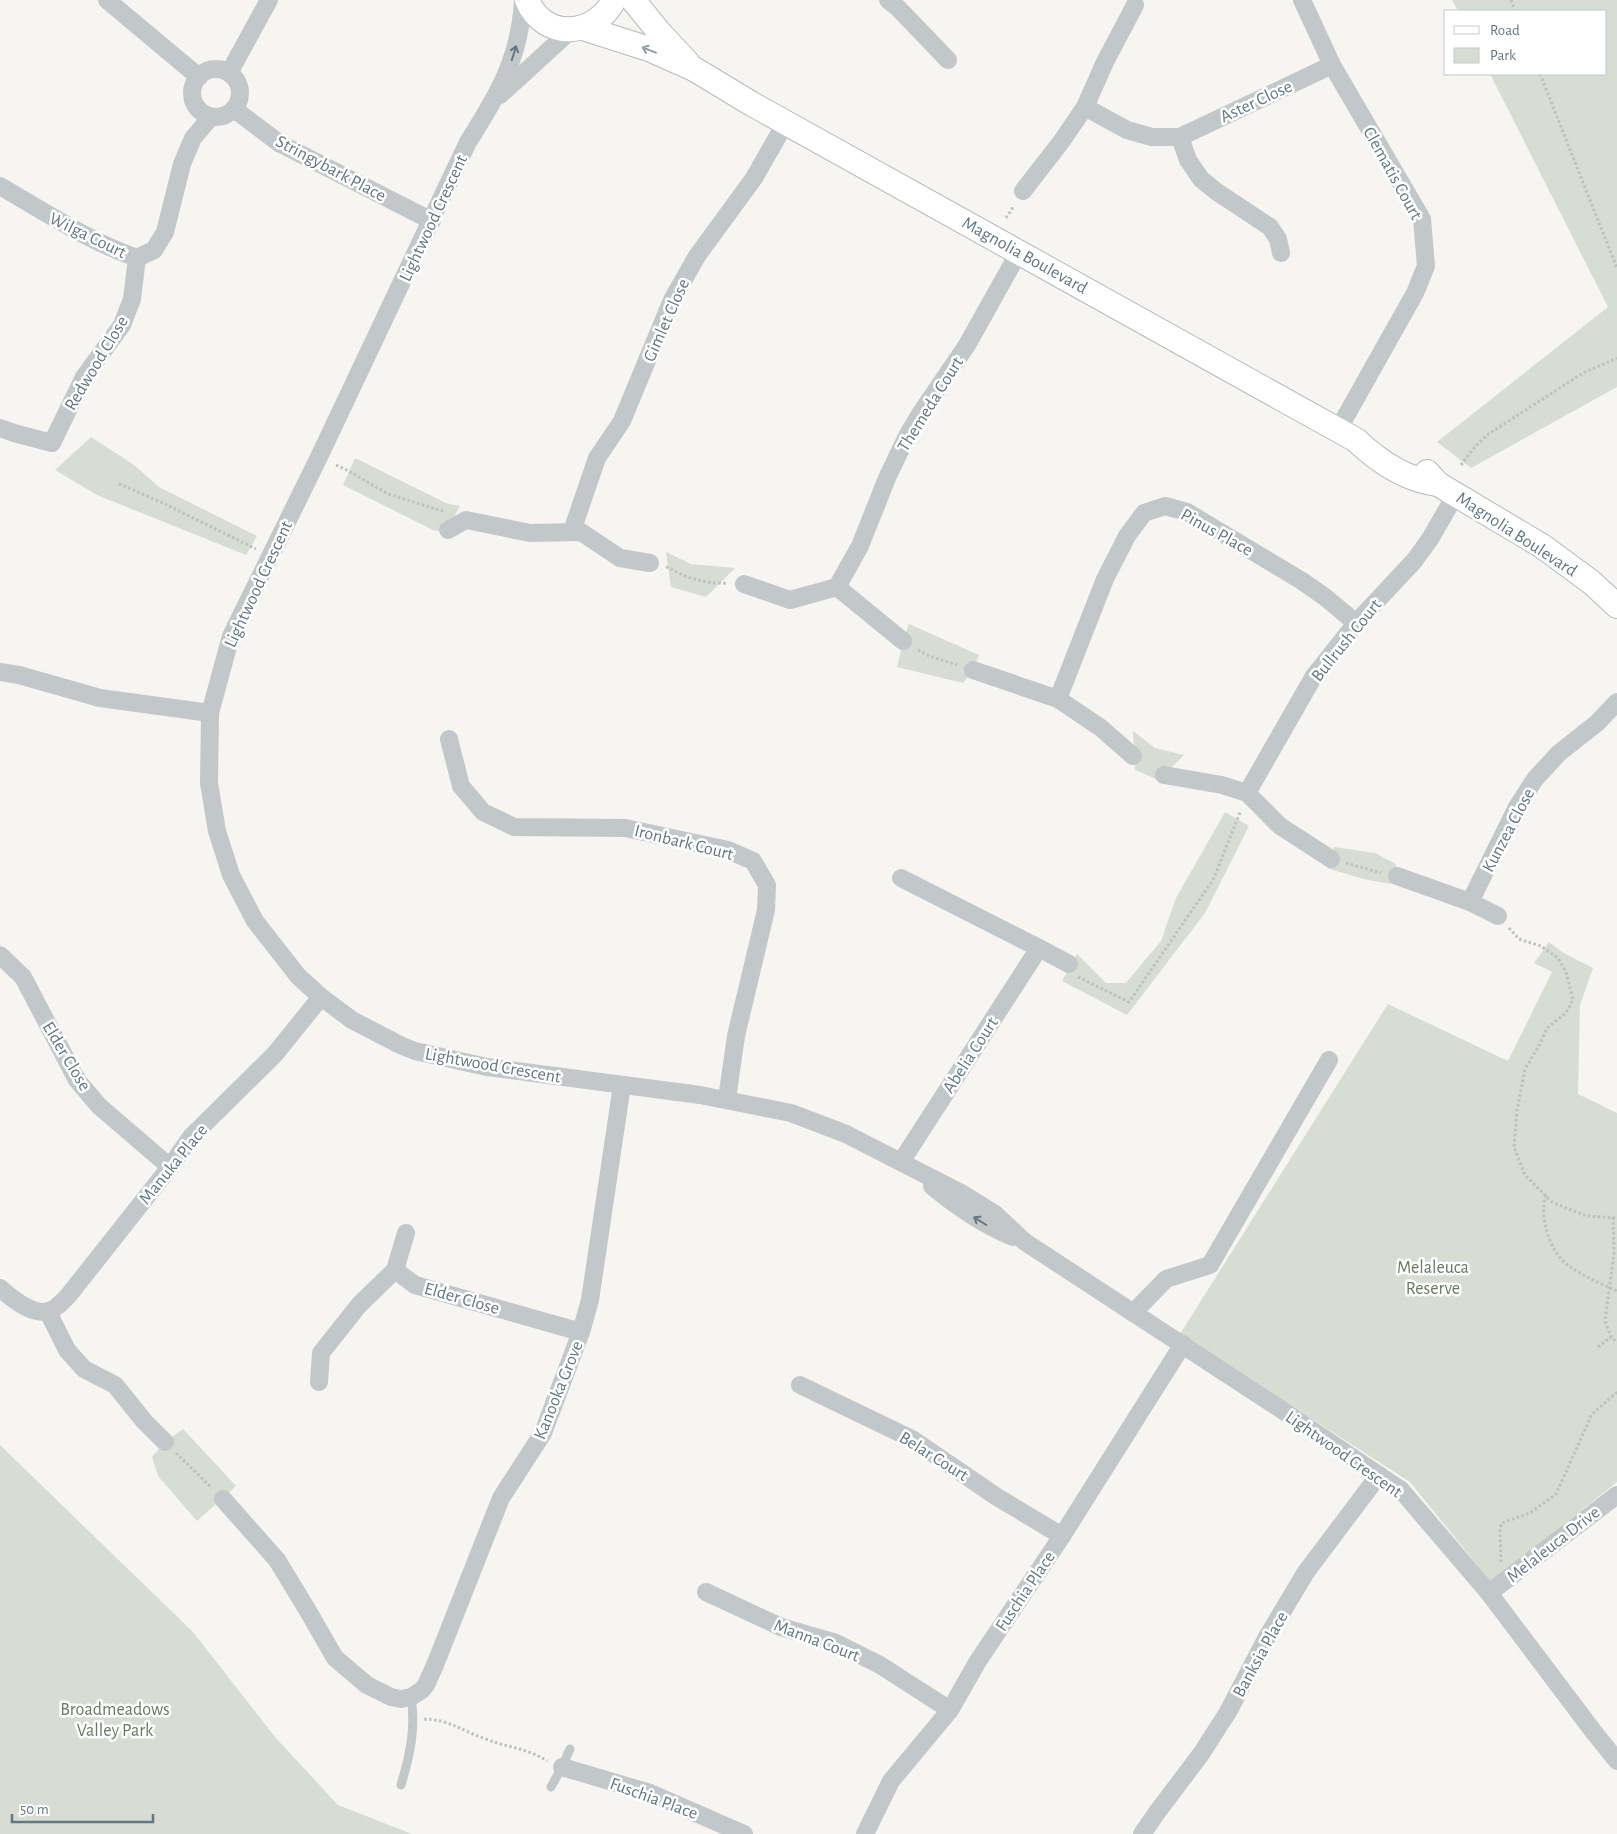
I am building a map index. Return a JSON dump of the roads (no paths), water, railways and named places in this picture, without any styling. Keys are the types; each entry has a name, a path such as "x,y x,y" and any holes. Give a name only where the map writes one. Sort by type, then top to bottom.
{"street":[{"path":"107,0 199,77"},
{"path":"229,73 269,0"},
{"name":"Magnolia Boulevard","path":"525,0 541,19 555,27 577,29 649,49 694,69 1347,435 1372,456 1406,475 1447,489 1542,546 1591,582 1617,606"},
{"name":"Lightwood Crescent","path":"525,0 512,61 496,99 468,142 319,458 231,636 210,713 209,783 217,831 231,875 254,921 298,976 321,997 352,1020 415,1051 487,1067 727,1099 792,1113 846,1134 907,1165 954,1205 988,1226 1024,1242 1183,1344 1401,1490 1489,1593 1593,1732 1617,1761"},
{"path":"577,29 597,21 609,10 614,0"},
{"name":"Magnolia Boulevard","path":"634,0 659,32 694,69"},
{"path":"888,0 948,60"},
{"name":"Clematis Court","path":"1302,0 1332,64 1422,219 1426,266 1347,435"},
{"path":"1023,191 1086,107 1105,62 1135,5"},
{"name":"Lightwood Crescent","path":"496,99 577,29"},
{"name":"Aster Close","path":"1086,107 1127,130 1152,137 1180,137 1332,64"},
{"path":"213,70 222,70 229,73 239,86 240,94 234,109 219,117 211,116 198,109 192,93 199,77 205,72 213,70"},
{"name":"Stringybark Place","path":"234,109 280,143 432,221"},
{"name":"Wilga Court","path":"0,186 58,222 113,250 137,258 154,250 165,232 182,164 193,138 211,116"},
{"name":"Gimlet Close","path":"572,532 597,458 622,421 672,300 697,256 734,208 754,178 786,122"},
{"path":"1180,137 1188,160 1201,179 1217,192 1270,227 1278,239 1281,254"},
{"name":"Themeda Court","path":"837,587 860,546 887,478 912,428 967,345 1019,252"},
{"name":"Redwood Close","path":"0,428 52,443 84,377 122,325 132,299 137,258"},
{"name":"Bullrush Court","path":"1247,793 1314,676 1356,623 1414,560 1430,539 1447,489"},
{"name":"Pinus Place","path":"1058,698 1105,579 1127,536 1144,513 1165,506 1187,512 1302,581 1356,623"},
{"path":"448,530 466,520 530,533 581,532 620,558 650,563"},
{"path":"744,584 790,600 837,587 903,641"},
{"path":"973,670 1058,698 1101,728 1133,756"},
{"path":"0,672 100,698 210,713"},
{"name":"Kunzea Close","path":"1470,902 1517,807 1535,779 1559,752 1597,723 1617,702"},
{"name":"Ironbark Court","path":"448,739 461,786 484,812 514,827 624,828 728,850 753,861 766,885 766,910 736,1036 727,1099"},
{"path":"1164,775 1222,785 1247,793 1280,826 1331,859"},
{"path":"1397,876 1470,902 1498,916"},
{"path":"901,878 1070,964"},
{"name":"Abelia Court","path":"907,1165 1039,948"},
{"name":"Elder Close","path":"0,955 23,977 77,1080 100,1106 170,1166"},
{"name":"Manuka Place","path":"48,1312 56,1308 68,1296 191,1137 275,1054 321,997"},
{"path":"1133,1312 1166,1279 1210,1264 1329,1060"},
{"name":"Kanooka Grove","path":"411,1697 426,1685 501,1498 543,1433 582,1332 592,1290 622,1085"},
{"path":"319,1382 321,1353 359,1304 395,1270 406,1233"},
{"name":"Elder Close","path":"395,1270 415,1285 582,1332"},
{"path":"0,1288 28,1308 48,1312 67,1350 84,1369 114,1385 144,1421 165,1442"},
{"name":"Fuschia Place","path":"865,1834 891,1781 950,1710 978,1661 1062,1536 1183,1344"},
{"name":"Belar Court","path":"800,1385 912,1439 997,1497 1062,1536"},
{"name":"Banksia Place","path":"1142,1834 1228,1712 1267,1637 1306,1572 1379,1474"},
{"name":"Melaleuca Drive","path":"1489,1593 1617,1495"},
{"path":"223,1499 277,1560 334,1658 366,1685 391,1698 411,1697"},
{"name":"Manna Court","path":"706,1592 781,1627 836,1643 871,1660 950,1710"},
{"name":"Fuschia Place","path":"562,1767 650,1793 744,1834"}],"lane":[{"path":"401,1785 411,1748 414,1718 411,1697"},
{"path":"551,1787 570,1749"}],"park label":[{"name":"Melaleuca Reserve","path":"1433,1277"},
{"name":"Broadmeadows Valley Park","path":"115,1719"}]}
